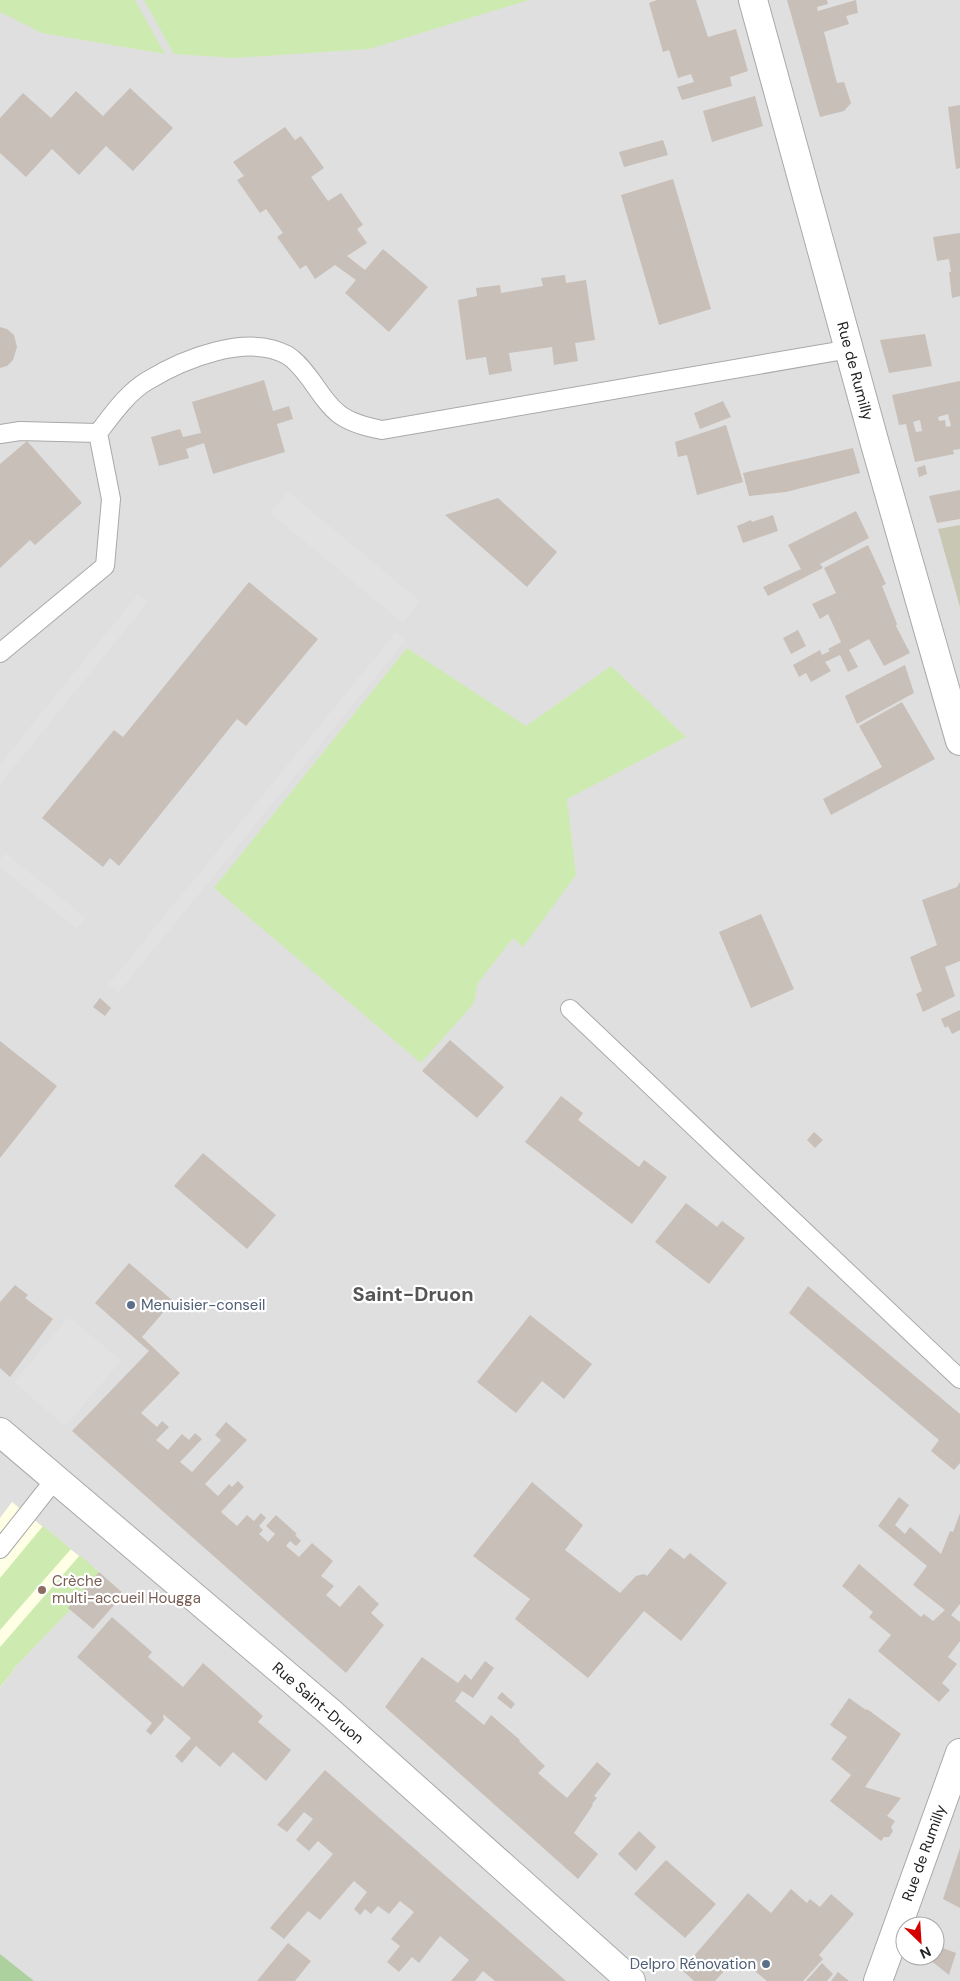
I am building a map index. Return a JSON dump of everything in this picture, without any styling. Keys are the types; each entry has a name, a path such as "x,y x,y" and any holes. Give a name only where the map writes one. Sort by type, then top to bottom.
{"street":[{"name":"Rue de Rumilly","path":"753,0 960,741"},
{"name":"Rue Saint-Druon","path":"0,1432 331,1713 631,1981"},
{"name":"Rue de Rumilly","path":"878,1981 960,1753"}],"lane":[{"path":"0,653 105,566 111,499 98,433 118,407 146,381 208,354 233,348 256,346 288,356 301,367 332,409 360,426 382,430 850,349"},
{"path":"0,434 20,431 98,433"},
{"path":"570,1009 960,1379"},
{"path":"0,1550 56,1478"}],"shaded area":[{"path":"0,0 960,0 960,1981 0,1981"},
{"path":"288,492 420,601 403,623 270,513"},
{"path":"960,525 960,607 938,529"},
{"path":"138,594 148,602 0,784 0,764"},
{"path":"396,632 406,640 118,993 108,985"},
{"path":"5,853 86,918 77,929 0,867 0,860"},
{"path":"69,1317 121,1361 65,1426 14,1382"},
{"name":"Crèche multi-accueil Hougga","path":"12,1502 99,1572 13,1669 0,1687 0,1518"}],"green space":[{"path":"0,0 135,0 165,54 42,33 0,12"},
{"path":"144,0 529,0 369,49 234,58 174,54"},
{"path":"407,648 526,726 611,666 686,737 567,799 576,875 523,947 513,938 478,983 474,1003 421,1063 214,888"},
{"path":"43,1526 71,1549 0,1630 0,1578"},
{"path":"80,1555 99,1572 70,1610 13,1669 0,1687 0,1647"},
{"path":"0,1954 34,1981 0,1981"}],"building":[{"path":"657,0 696,0 708,37 736,29 748,71 730,77 732,86 682,100 677,87 694,82 691,74 678,78 669,50 663,52 649,3"},
{"path":"787,0 827,0 828,4 817,7 818,11 856,0 858,13 846,16 849,24 824,32 837,83 844,82 851,103 844,111 820,117"},
{"path":"130,88 173,128 133,171 106,146 79,175 52,149 26,177 0,153 0,118 23,93 51,118 76,91 103,116"},
{"path":"755,96 763,126 712,142 703,111"},
{"path":"960,105 960,168 956,169 948,107"},
{"path":"285,127 295,140 301,136 324,168 311,177 328,201 341,193 363,225 357,229 367,243 347,256 365,270 383,249 428,287 389,332 345,293 356,280 335,265 315,279 306,265 300,269 277,237 283,233 266,209 260,213 237,180 244,176 233,162"},
{"path":"663,140 668,155 624,167 619,152"},
{"path":"673,179 711,309 659,325 621,195"},
{"path":"960,233 960,296 952,298 949,259 937,261 933,237"},
{"path":"565,275 566,283 586,280 595,340 575,343 578,361 554,365 552,347 509,353 512,371 489,375 486,357 466,360 458,300 477,296 476,288 500,285 501,293 543,286 541,278"},
{"path":"0,327 7,329 14,335 17,347 13,360 7,366 0,368"},
{"path":"925,334 932,366 889,373 880,340"},
{"path":"264,380 273,411 289,406 293,419 277,424 285,452 213,474 204,443 186,449 189,458 159,466 151,437 180,429 183,437 201,433 192,402"},
{"path":"960,381 960,449 953,450 954,454 915,462 906,424 899,425 892,395","holes":["948,414 951,426 946,427 945,420 939,421 938,417","920,420 922,431 916,432 913,422"]},
{"path":"723,401 731,417 700,429 694,413"},
{"path":"726,425 743,482 697,495 687,455 678,457 675,442"},
{"path":"27,441 82,503 35,545 30,540 0,568 0,464"},
{"path":"853,448 860,473 786,492 749,496 743,473"},
{"path":"925,465 927,474 919,477 917,468"},
{"path":"960,490 960,519 937,523 929,496"},
{"path":"498,498 557,552 527,587 445,515"},
{"path":"856,511 869,538 820,564 823,568 768,596 763,587 801,569 788,545"},
{"path":"773,515 778,531 743,543 737,526 751,520 752,522"},
{"path":"868,545 886,584 882,586 897,624 896,626 910,653 884,666 869,639 849,650 858,667 848,672 840,655 825,662 831,671 811,682 806,673 799,677 793,665 820,650 822,655 830,651 828,649 841,642 828,614 820,619 812,604 836,593 824,568"},
{"path":"249,582 318,639 246,726 237,719 119,866 110,858 103,867 42,818 114,730 123,737"},
{"path":"798,630 806,646 791,654 783,638"},
{"path":"905,665 914,693 857,724 845,696"},
{"path":"902,702 935,759 831,815 823,799 882,767 859,726"},
{"path":"960,882 960,961 945,967 955,996 923,1012 916,994 922,991 910,957 937,945 922,900 957,887"},
{"path":"761,914 794,989 751,1008 719,932"},
{"path":"100,998 111,1008 105,1016 93,1007"},
{"path":"960,1010 960,1030 952,1034 948,1026 945,1028 941,1019"},
{"path":"450,1040 504,1087 477,1118 422,1071"},
{"path":"0,1041 57,1086 0,1158"},
{"path":"561,1096 583,1113 578,1120 639,1167 644,1160 667,1177 632,1224 525,1142"},
{"path":"814,1132 823,1140 815,1148 807,1140"},
{"path":"203,1153 276,1215 247,1249 174,1186"},
{"path":"686,1203 717,1227 722,1221 745,1238 709,1284 655,1242"},
{"path":"129,1263 173,1301 142,1337 180,1373 141,1413 157,1427 162,1421 169,1427 156,1440 168,1450 182,1434 189,1440 195,1433 202,1439 180,1462 192,1472 221,1440 215,1435 226,1422 247,1440 205,1484 218,1496 229,1484 232,1487 238,1481 244,1487 221,1512 237,1526 247,1515 254,1521 261,1513 266,1518 259,1526 263,1530 259,1534 268,1542 275,1534 266,1526 276,1515 297,1534 295,1535 301,1541 296,1546 290,1541 286,1546 299,1557 312,1543 333,1561 321,1576 334,1586 326,1595 340,1607 359,1585 379,1604 371,1613 384,1625 346,1673 72,1431 149,1351 95,1303"},
{"path":"15,1285 28,1295 25,1298 53,1319 10,1377 0,1368 0,1302"},
{"path":"808,1286 960,1414 960,1463 954,1470 931,1451 939,1440 789,1313"},
{"path":"530,1315 592,1364 564,1399 542,1381 516,1413 477,1382"},
{"path":"532,1482 583,1525 565,1550 620,1593 636,1576 644,1574 647,1576 670,1548 684,1559 690,1553 727,1583 681,1641 644,1611 588,1678 515,1619 530,1599 473,1556"},
{"path":"899,1497 909,1505 895,1525 905,1534 910,1527 941,1554 950,1531 953,1532 960,1513 960,1604 951,1615 960,1622 960,1641 948,1657 957,1664 942,1683 950,1690 939,1702 878,1651 891,1635 869,1617 873,1612 842,1586 859,1564 921,1617 924,1614 933,1621 945,1610 913,1585 927,1566 878,1526"},
{"path":"99,1572 124,1594 93,1629 68,1608"},
{"path":"112,1617 152,1652 148,1657 183,1687 203,1663 263,1716 258,1722 291,1750 266,1781 233,1752 220,1767 196,1746 182,1763 175,1756 191,1738 163,1714 164,1720 151,1735 146,1731 152,1723 77,1657"},
{"path":"422,1657 458,1683 465,1674 471,1680 485,1661 494,1668 473,1698 462,1691 455,1701 484,1725 491,1715 520,1740 545,1766 538,1773 567,1798 597,1762 611,1774 594,1796 597,1798 574,1833 598,1854 578,1879 385,1707"},
{"path":"502,1692 515,1704 511,1709 497,1698"},
{"path":"849,1698 901,1734 865,1787 901,1798 887,1816 895,1821 891,1827 893,1831 889,1837 884,1837 881,1841 830,1801 851,1775 831,1759 847,1737 830,1725"},
{"path":"325,1770 566,1981 495,1981 483,1971 475,1981 451,1981 469,1960 440,1936 419,1963 412,1957 399,1972 387,1962 400,1946 391,1939 414,1912 400,1901 389,1914 378,1906 371,1914 365,1909 360,1915 354,1909 367,1892 354,1881 320,1920 308,1911 284,1939 270,1928 333,1854 318,1841 309,1851 296,1840 313,1819 304,1812 287,1832 277,1825"},
{"path":"639,1831 656,1847 636,1871 618,1854"},
{"path":"960,1848 960,1908 943,1899"},
{"path":"666,1860 716,1904 685,1938 634,1894"},
{"path":"791,1889 807,1903 810,1899 820,1907 831,1894 854,1914 819,1955 823,1959 803,1981 767,1981 737,1957 715,1981 694,1981 682,1970 748,1893 771,1913"},
{"path":"288,1943 311,1961 295,1981 257,1981"},
{"path":"945,1949 956,1953 949,1975 938,1966 945,1966"},
{"path":"822,1963 833,1974 827,1981 806,1981"},
{"path":"838,1972 849,1981 831,1981"}],"place":[{"name":"Menuisier-conseil","path":"131,1305"},
{"name":"Crèche multi-accueil Hougga","path":"42,1590"},
{"name":"Delpro Rénovation","path":"766,1964"}],"district":[{"name":"Saint-Druon","path":"413,1294"}]}
